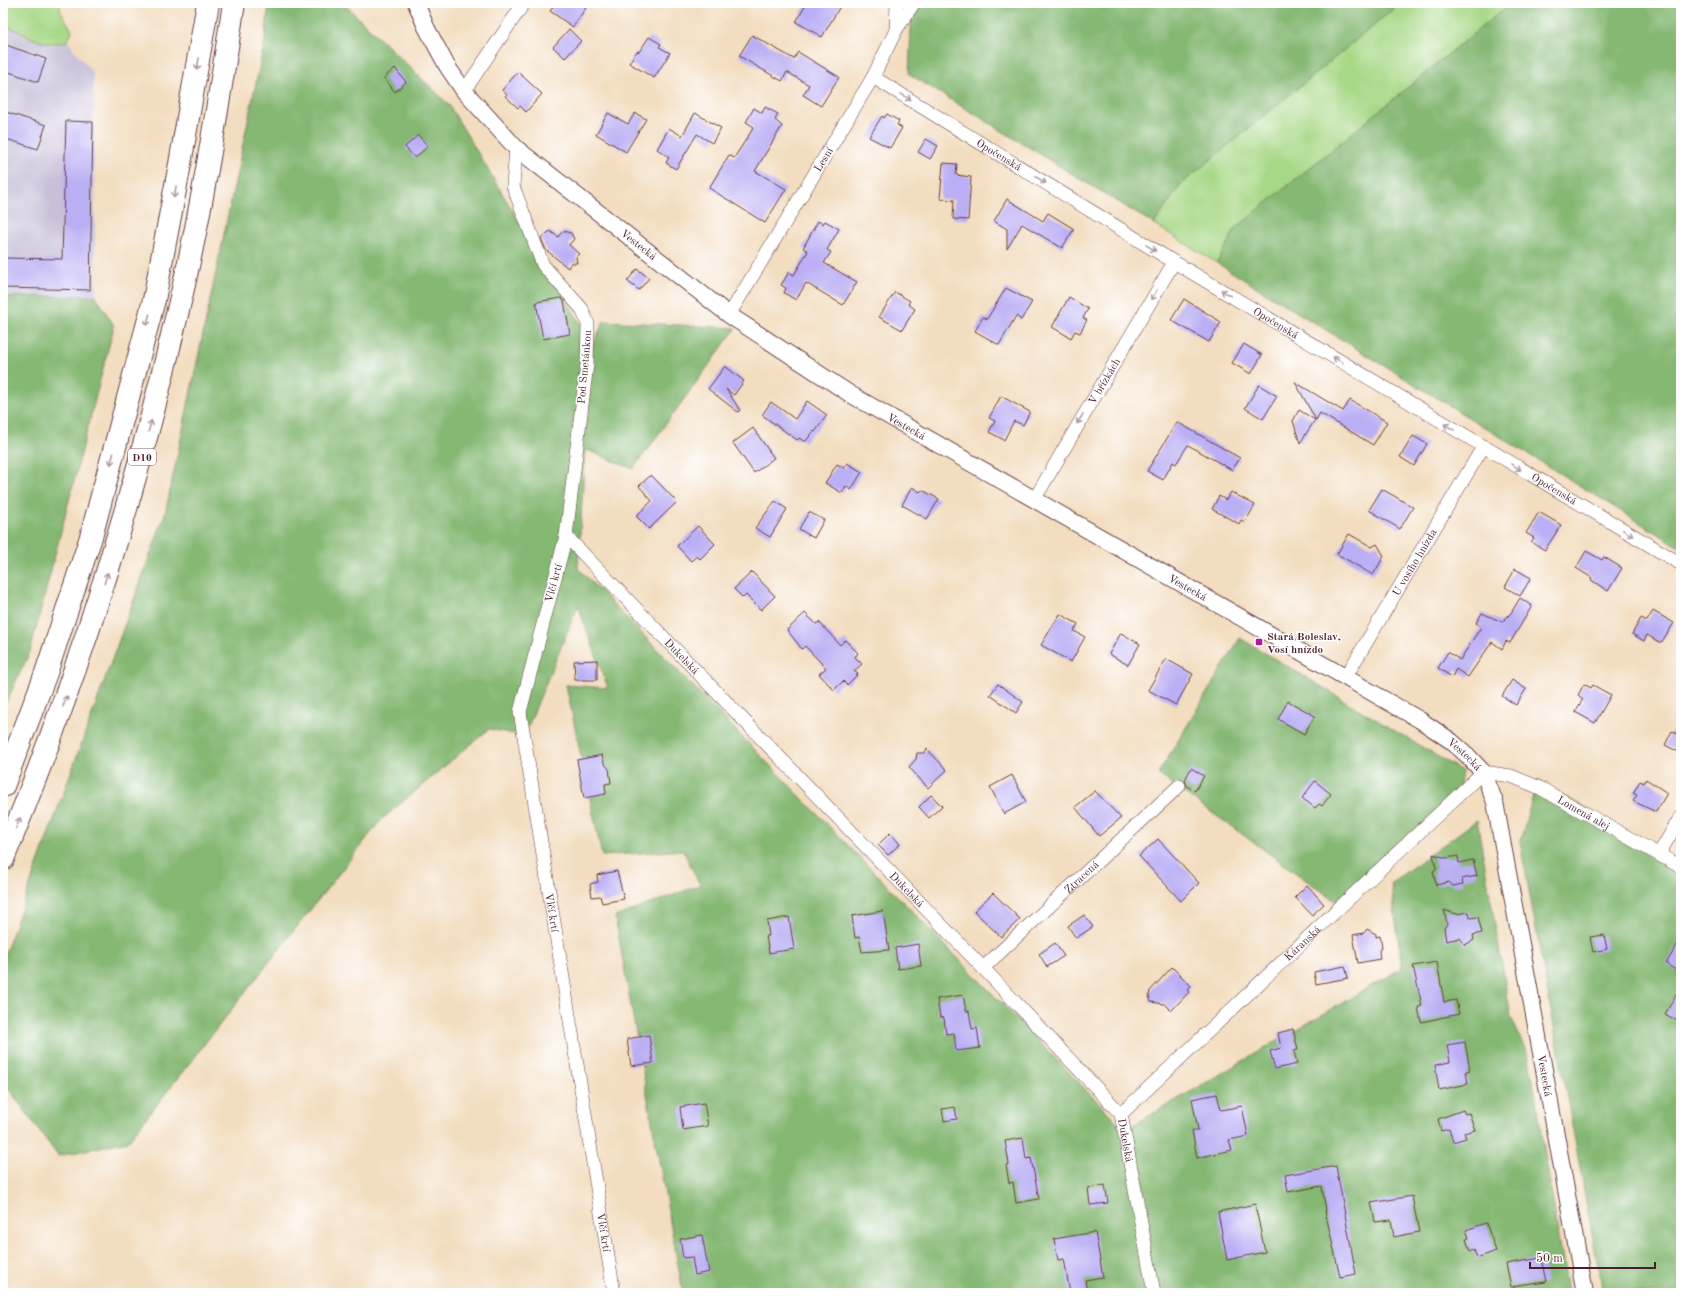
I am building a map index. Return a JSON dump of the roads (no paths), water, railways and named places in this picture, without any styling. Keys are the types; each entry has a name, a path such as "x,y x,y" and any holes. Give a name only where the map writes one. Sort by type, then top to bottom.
{"highway":[{"name":"D10","path":"3,786 46,673 95,522 154,300 208,3"},
{"name":"D10","path":"3,859 35,782 73,680 125,518 155,408 180,304 206,172 234,3"}],"street":[{"name":"Vestecká","path":"416,3 426,27 447,66 464,91 516,148 729,315 850,394 1420,720 1451,741 1483,772 1495,802 1584,1293"},
{"path":"464,91 524,3"},
{"path":"896,30 897,3"},
{"name":"Lesní","path":"729,315 873,77 896,30 914,3"},
{"name":"Opočenská","path":"873,77 1174,262 1681,564"},
{"name":"Pod Smetánkou","path":"516,148 513,186 544,265 582,309 588,324 587,364 566,536"},
{"name":"V břízkách","path":"1034,500 1174,262"},
{"name":"U vosího hnízda","path":"1345,678 1483,447"},
{"name":"Dukelská","path":"566,536 983,968 1120,1114 1154,1293"},
{"name":"Vlčí krtí","path":"566,536 520,712 614,1293"},
{"name":"Lomená alej","path":"1483,772 1510,776 1540,788 1681,867"},
{"name":"Káranská","path":"1120,1114 1483,772"},
{"name":"Ztracená","path":"983,968 1179,786"},
{"path":"1659,854 1681,816"}],"place":[{"name":"Stará Boleslav, Vosí hnízdo","path":"1259,642"}]}
